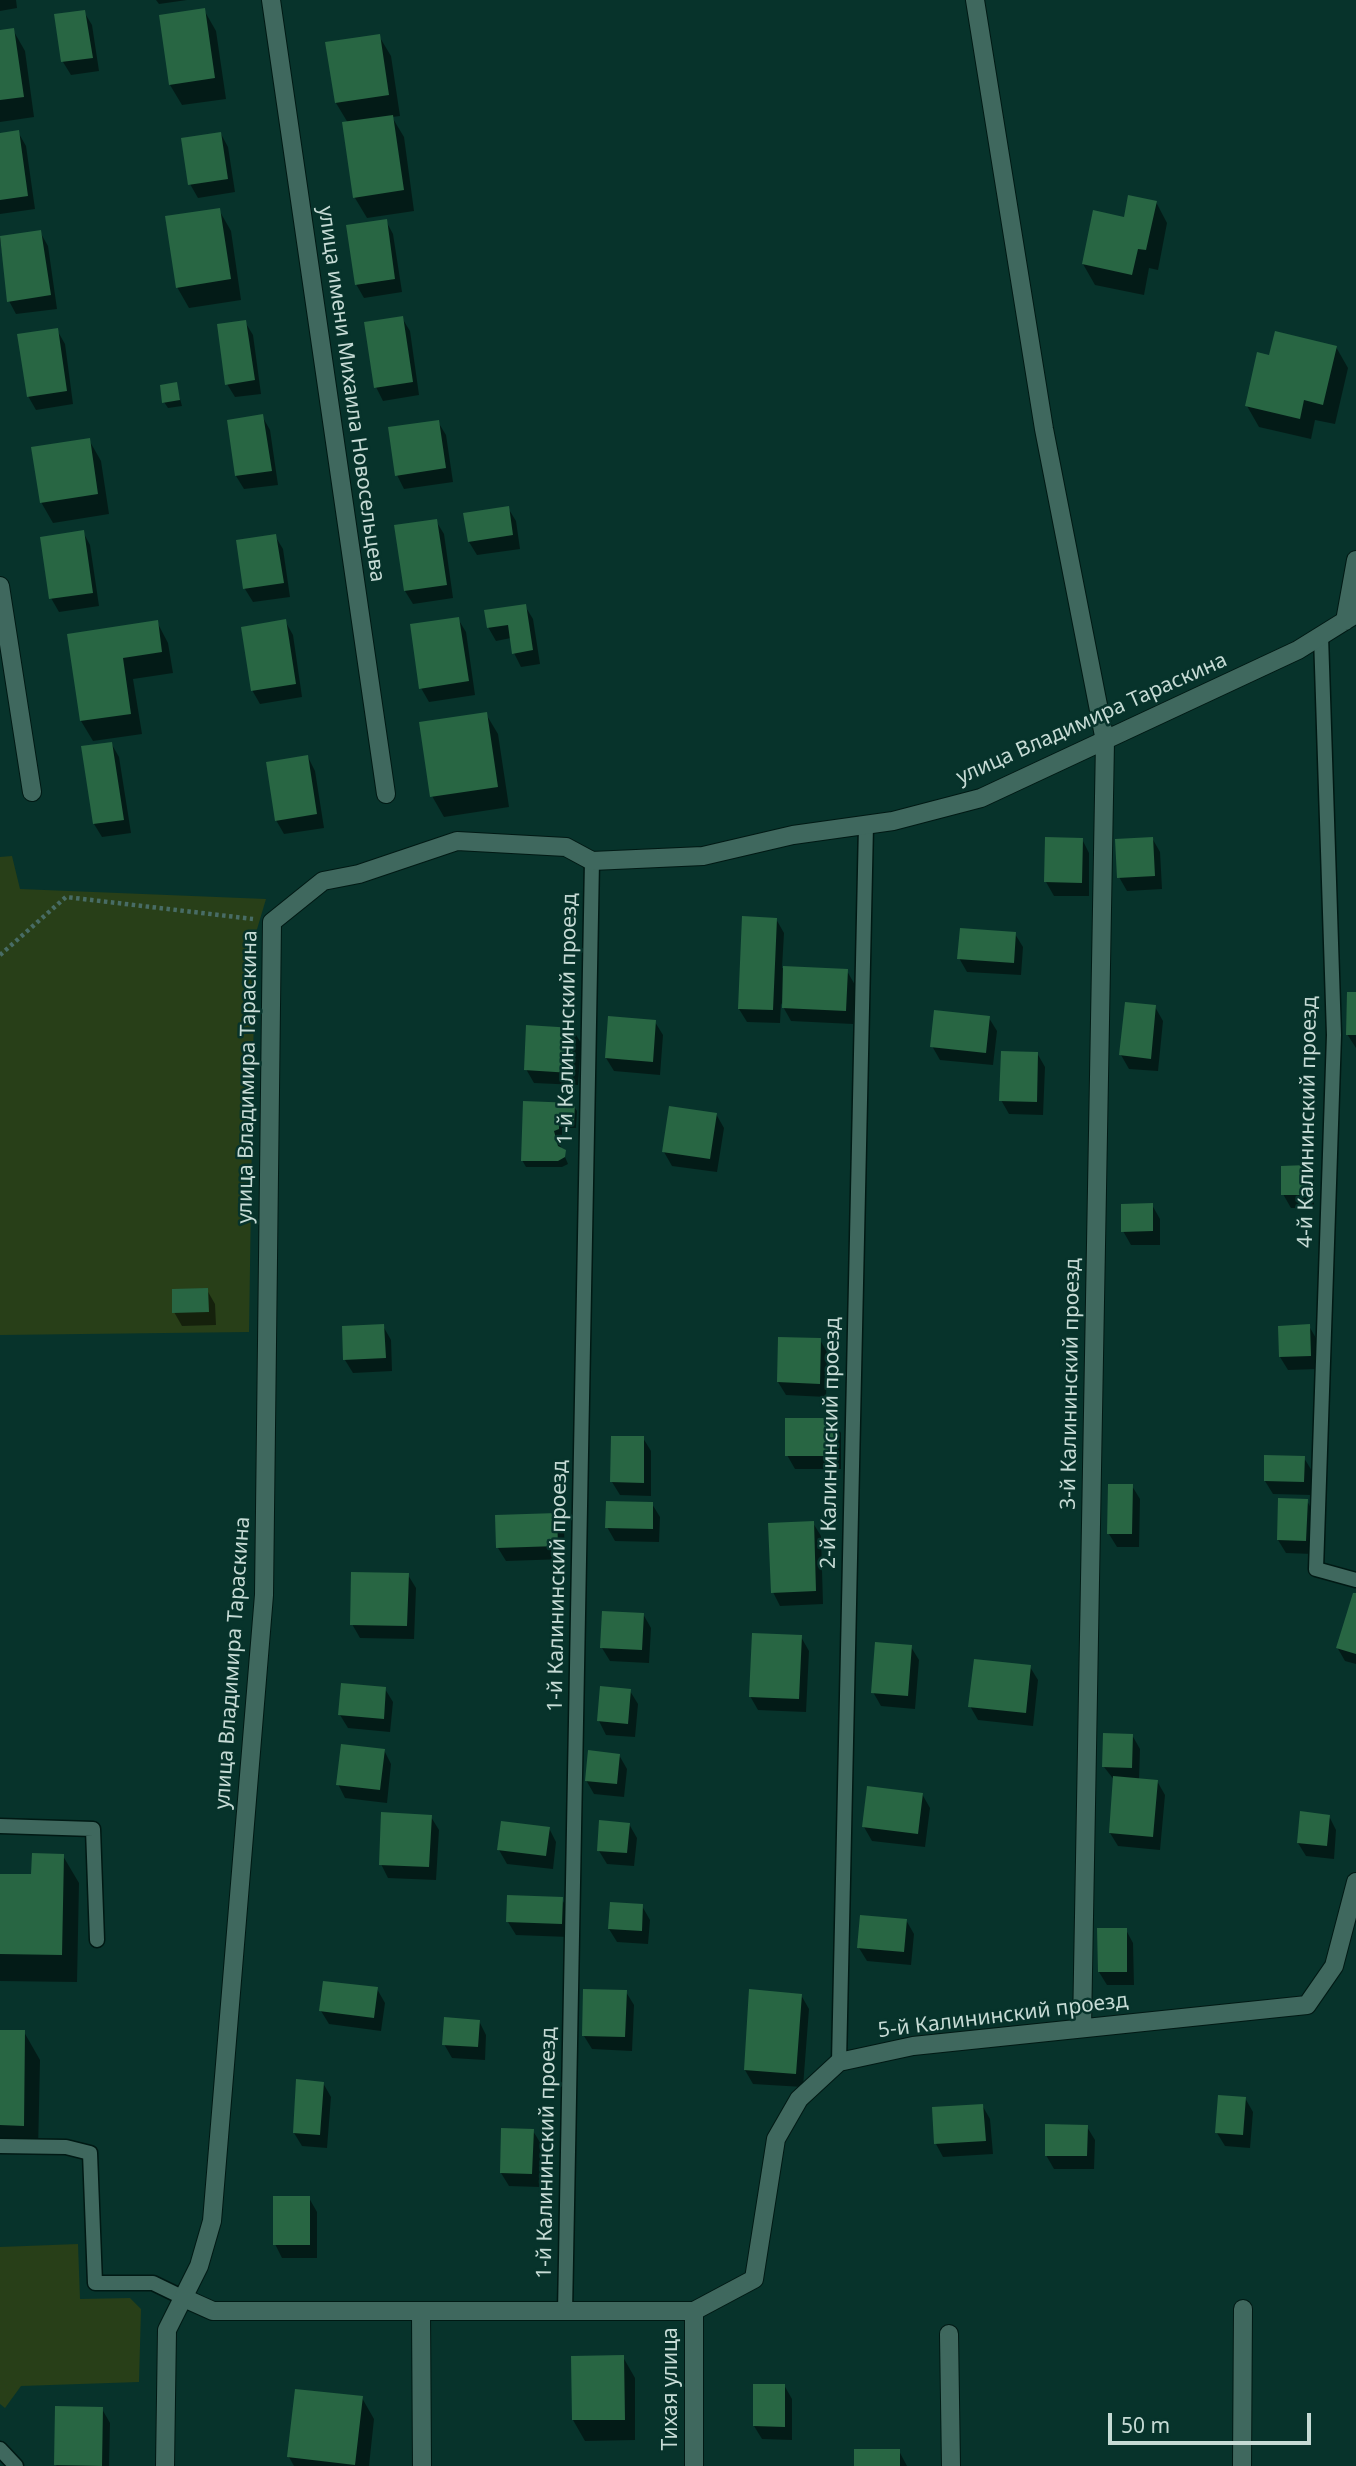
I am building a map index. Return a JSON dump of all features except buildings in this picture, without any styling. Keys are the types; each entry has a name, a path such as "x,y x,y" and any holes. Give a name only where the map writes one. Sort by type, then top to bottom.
{"street":[{"name":"улица имени Михаила Новосельцева","path":"271,0 386,794"},
{"name":"3-й Калининский проезд","path":"975,0 1044,429 1105,741 1082,2028"},
{"path":"1350,617 1356,560"},
{"path":"0,586 32,792"},
{"name":"улица Владимира Тараскина","path":"166,2466 167,2330 199,2266 212,2221 264,1595 272,922 323,881 359,874 457,841 566,847 592,861 703,856 793,835 893,821 981,798 1321,636 1350,617"},
{"name":"5-й Калининский проезд","path":"839,2062 913,2046 1307,2005 1334,1966 1356,1882"},
{"path":"184,2298 213,2311 694,2311 754,2279 776,2139 799,2099 839,2062"},
{"path":"1242,2466 1243,2309"},
{"name":"Тихая улица","path":"694,2311 694,2466"},
{"path":"421,2313 422,2466"},
{"path":"949,2334 951,2466"}],"lane":[{"name":"4-й Калининский проезд","path":"1321,636 1334,1035 1316,1569 1356,1580"},
{"name":"2-й Калининский проезд","path":"839,2062 866,825"},
{"name":"1-й Калининский проезд","path":"565,2312 592,861"},
{"path":"0,1826 93,1829 97,1940"},
{"path":"0,2146 65,2147 90,2153 94,2283 153,2283 184,2298"},
{"path":"0,2449 16,2466"}],"path":[{"path":"0,955 66,897 272,922"}],"green space":[{"path":"12,856 20,889 266,899 255,936 249,1332 0,1335 0,857"},
{"path":"78,2244 80,2299 130,2298 141,2309 139,2382 21,2386 5,2408 0,2404 0,2247"}]}
